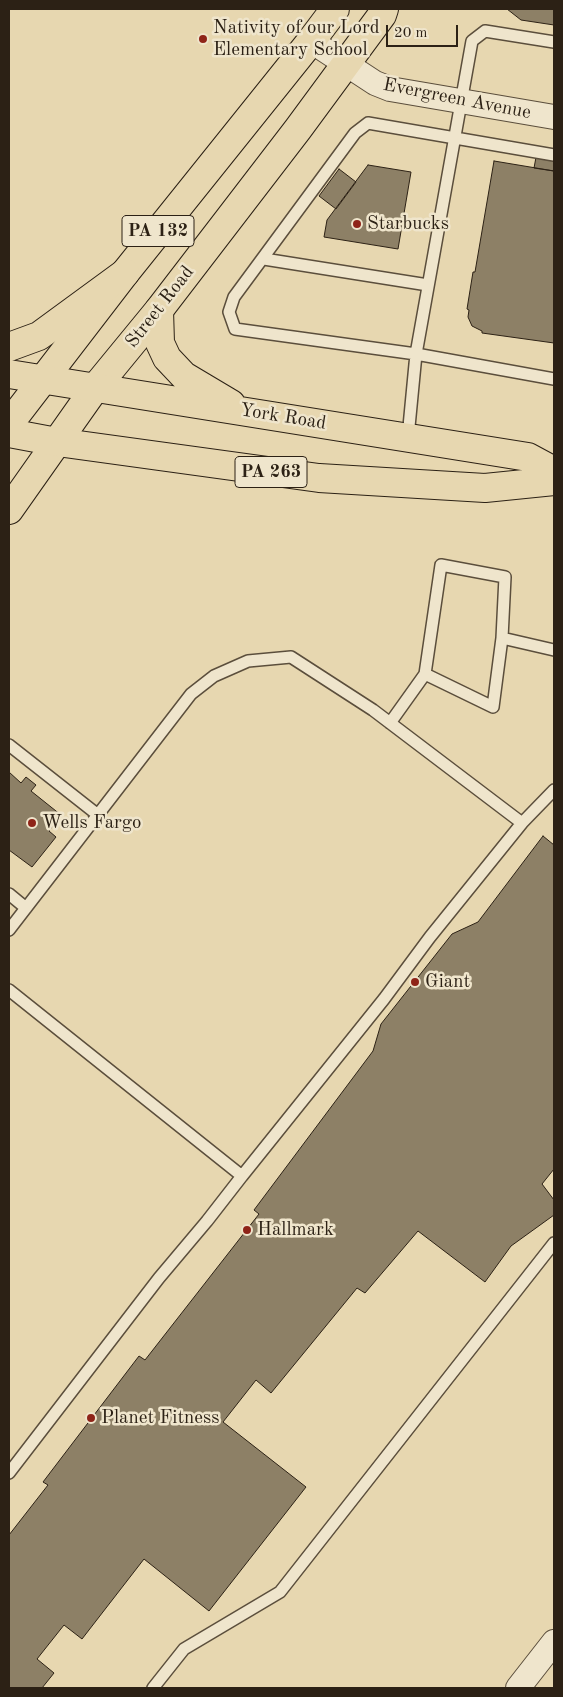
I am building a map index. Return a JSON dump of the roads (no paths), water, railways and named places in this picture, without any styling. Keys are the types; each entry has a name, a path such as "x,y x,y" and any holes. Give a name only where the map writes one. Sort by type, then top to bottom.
{"main road":[{"name":"PA 132","path":"9,424 125,273 335,9"},
{"name":"Street Road","path":"9,510 95,388 159,310 346,64 382,15 384,9"},
{"path":"9,347 39,336 125,273"},
{"path":"159,310 160,342 167,358 184,376 243,411"},
{"name":"York Road","path":"9,374 528,457 554,471"},
{"name":"PA 263","path":"9,433 57,442 319,478 485,488 554,481"}],"street":[{"name":"Evergreen Avenue","path":"311,41 375,83 390,89 554,118"},
{"path":"518,1688 554,1642"}],"lane":[{"path":"408,437 416,354 472,41 485,31 554,42"},
{"path":"554,155 368,123 354,133 234,298 229,312 235,329 416,354 554,379"},
{"path":"264,258 428,285"},
{"path":"390,723 424,674 441,565 505,577 502,638 493,706 424,674"},
{"path":"502,638 554,650"},
{"path":"9,930 191,694 214,676 248,661 291,657 390,723 522,823"},
{"path":"9,745 98,815"},
{"path":"9,1473 159,1278 207,1221 384,999 430,937 522,823 553,793"},
{"path":"9,894 26,908"},
{"path":"9,990 242,1176"},
{"path":"153,1688 184,1649 280,1592 554,1243"}],"place":[{"name":"Nativity of our Lord Elementary School","path":"203,39"},
{"name":"Starbucks","path":"357,224"},
{"name":"Wells Fargo","path":"32,823"},
{"name":"Giant","path":"415,982"},
{"name":"Hallmark","path":"247,1230"},
{"name":"Planet Fitness","path":"91,1418"}]}
